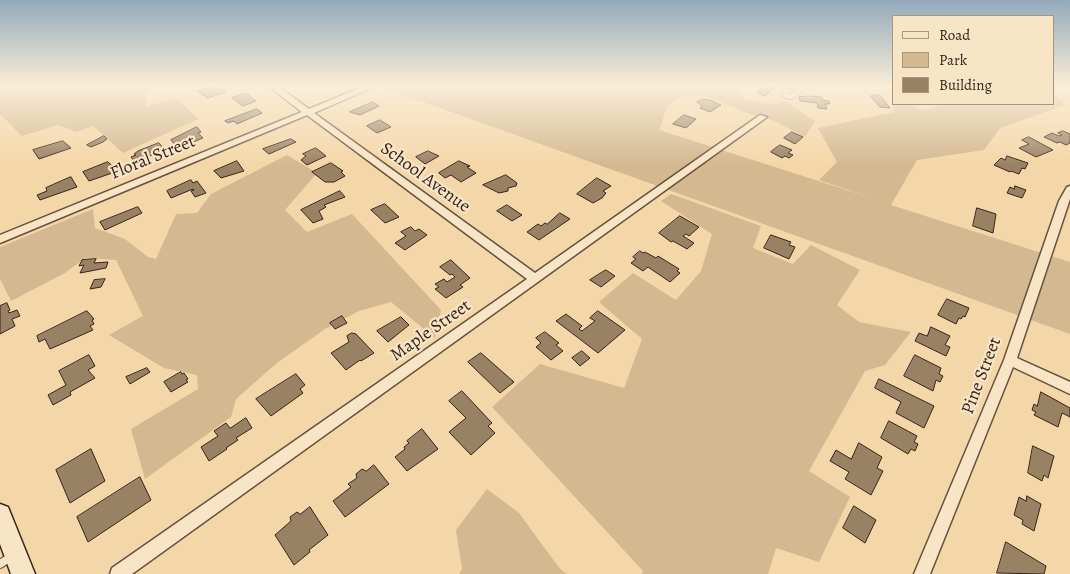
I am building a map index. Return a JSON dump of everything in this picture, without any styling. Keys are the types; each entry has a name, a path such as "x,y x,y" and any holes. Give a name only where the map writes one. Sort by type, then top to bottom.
{"street":[{"name":"Floral Street","path":"0,239 308,112"},
{"name":"School Avenue","path":"308,112 535,279"},
{"name":"Maple Street","path":"118,574 763,117"},
{"name":"Pine Street","path":"922,574 1010,360 1064,201 1070,189"},
{"path":"1010,360 1070,388"},
{"path":"0,516 12,564"}],"green space":[{"path":"0,112 191,112 198,119 123,153 93,126 77,132 58,125 22,136"},
{"path":"451,112 665,112 659,130 875,199 819,180 837,162 818,128 894,112 1046,112 1000,128 984,150 917,160 891,205 1070,262 1070,334"},
{"path":"744,112 801,112 815,121 805,137 772,120"},
{"path":"287,155 317,173 285,210 307,232 352,214 441,310 435,338 391,302 359,311 325,329 277,363 236,399 231,417 145,479 131,429 198,389 197,375 164,368 109,335 143,316 116,260 85,258 65,273 11,301 0,279 0,247 93,209 95,228 125,239 148,257 156,259 176,214 197,213 211,194"},
{"path":"671,194 761,226 753,248 793,264 811,245 860,270 837,305 859,322 911,332 885,365 865,371 809,471 850,497 819,562 776,548 768,574 642,574 643,571 492,407 540,364 624,388 642,339 599,302 633,273 676,300 701,271 712,234 661,201"},
{"path":"487,489 519,513 560,569 567,574 459,574 462,569 456,530"}],"building":[{"path":"250,112 262,113 237,124 234,121 228,123 225,121"},
{"path":"350,112 367,112 360,115"},
{"path":"684,115 696,119 686,128 673,124"},
{"path":"380,120 391,127 377,133 367,126"},
{"path":"197,127 201,132 198,133 203,138 178,148 171,140"},
{"path":"1063,131 1070,134 1070,143 1066,145 1044,137 1052,133 1059,136 1062,135 1058,133"},
{"path":"792,132 803,137 795,144 784,138"},
{"path":"104,136 107,139 103,142 91,147 87,145"},
{"path":"1029,137 1053,150 1036,157 1019,148 1029,144 1022,140"},
{"path":"291,139 296,142 269,154 263,149"},
{"path":"63,141 71,148 39,159 33,150"},
{"path":"159,143 165,150 135,162 131,157 136,155 134,154 138,151"},
{"path":"780,145 792,150 788,153 793,155 789,158 785,156 782,158 771,152"},
{"path":"316,148 326,156 307,165 301,160 306,156 303,154"},
{"path":"428,151 439,156 425,164 416,157"},
{"path":"1007,156 1028,163 1025,169 1022,168 1019,174 994,165 1001,158 1005,160"},
{"path":"237,161 244,171 221,178 214,171"},
{"path":"459,161 470,166 467,167 476,173 461,182 451,175 445,178 439,173"},
{"path":"108,162 118,171 89,181 83,172"},
{"path":"331,163 343,171 341,172 345,176 334,182 325,182 312,172"},
{"path":"506,175 517,183 516,186 508,188 508,191 499,193 483,185"},
{"path":"71,177 77,187 40,200 37,195 47,191 46,188"},
{"path":"597,178 611,186 603,191 606,193 602,198 593,203 577,194"},
{"path":"191,180 193,183 197,181 206,193 195,197 191,191 193,189 171,198 167,191"},
{"path":"1015,186 1026,190 1022,198 1007,193 1010,187 1014,189"},
{"path":"340,191 345,197 324,205 326,207 319,211 323,219 313,223 301,210"},
{"path":"385,204 399,217 385,223 371,210"},
{"path":"507,205 522,215 512,221 497,211"},
{"path":"138,207 142,213 105,230 100,222"},
{"path":"977,208 996,214 993,233 973,226"},
{"path":"560,213 570,219 539,240 527,232 538,224 541,226 545,223 547,224"},
{"path":"680,216 699,227 689,236 686,234 683,236 694,243 687,249 673,241 671,242 659,233"},
{"path":"411,227 415,231 419,229 427,235 405,250 395,243 406,236 401,232"},
{"path":"771,235 791,242 789,245 795,247 789,259 764,248"},
{"path":"640,251 656,258 658,256 679,269 677,271 680,273 670,282 648,267 643,271 631,263 636,259 633,257"},
{"path":"96,259 94,263 108,262 106,268 80,273 84,265 79,266 82,260"},
{"path":"451,260 470,278 460,285 463,287 446,298 435,289 439,287 435,284 444,279 447,282 455,277 440,267"},
{"path":"606,270 615,276 601,287 590,280"},
{"path":"105,279 101,287 90,289 94,280"},
{"path":"947,299 969,308 965,317 959,318 956,324 938,315"},
{"path":"7,303 10,310 8,311 9,313 17,310 20,316 12,319 15,326 0,334 0,306"},
{"path":"87,311 94,319 92,320 94,324 90,326 93,330 50,349 45,339 39,342 37,336"},
{"path":"598,311 625,330 598,353 556,321 566,314 582,326 579,329 582,331 595,321 590,318"},
{"path":"342,316 347,323 335,329 330,323"},
{"path":"401,317 409,325 388,342 377,331"},
{"path":"931,327 950,336 945,345 950,347 946,356 915,341 919,333 927,336"},
{"path":"545,332 559,343 556,345 563,351 551,360 536,347 541,343 536,338"},
{"path":"352,333 356,334 374,353 346,370 331,353 349,342 347,336"},
{"path":"582,351 590,358 580,366 572,358"},
{"path":"481,353 514,382 500,393 468,362"},
{"path":"89,355 95,366 88,370 95,378 70,392 71,395 53,405 48,395 66,385 59,371"},
{"path":"915,355 941,368 939,374 943,376 940,382 936,380 933,391 904,376"},
{"path":"147,368 150,372 130,384 126,377"},
{"path":"181,372 182,374 184,373 188,382 171,392 164,382"},
{"path":"296,374 305,385 300,389 303,393 271,416 256,399"},
{"path":"879,379 934,406 924,428 896,413 901,402 875,388"},
{"path":"462,391 492,423 488,426 495,433 471,455 449,432 466,418 449,401"},
{"path":"1041,392 1070,408 1070,417 1062,413 1058,427 1034,415 1036,412 1032,410 1034,404 1037,406"},
{"path":"246,418 252,428 236,438 238,440 209,461 201,447 218,436 214,431 226,423 230,428"},
{"path":"889,421 917,436 914,442 918,444 915,451 911,449 908,454 881,438"},
{"path":"422,429 438,449 407,471 395,457 405,449 404,447 409,443 407,441"},
{"path":"859,443 882,457 877,468 883,471 871,495 845,479 849,472 830,461 836,450 851,459"},
{"path":"1033,446 1054,456 1048,478 1044,475 1042,481 1028,473"},
{"path":"91,449 105,481 70,503 56,470"},
{"path":"374,465 389,484 345,517 333,501 351,487 348,484 357,478 356,474 362,469 366,471"},
{"path":"140,477 151,500 88,542 77,517"},
{"path":"1027,496 1041,504 1034,531 1022,524 1023,520 1014,515 1019,497 1026,501"},
{"path":"854,506 876,520 865,543 843,528"},
{"path":"310,507 328,535 294,565 275,535 291,521 290,517 297,512 300,514"},
{"path":"1006,542 1046,566 1044,574 997,573"}]}
